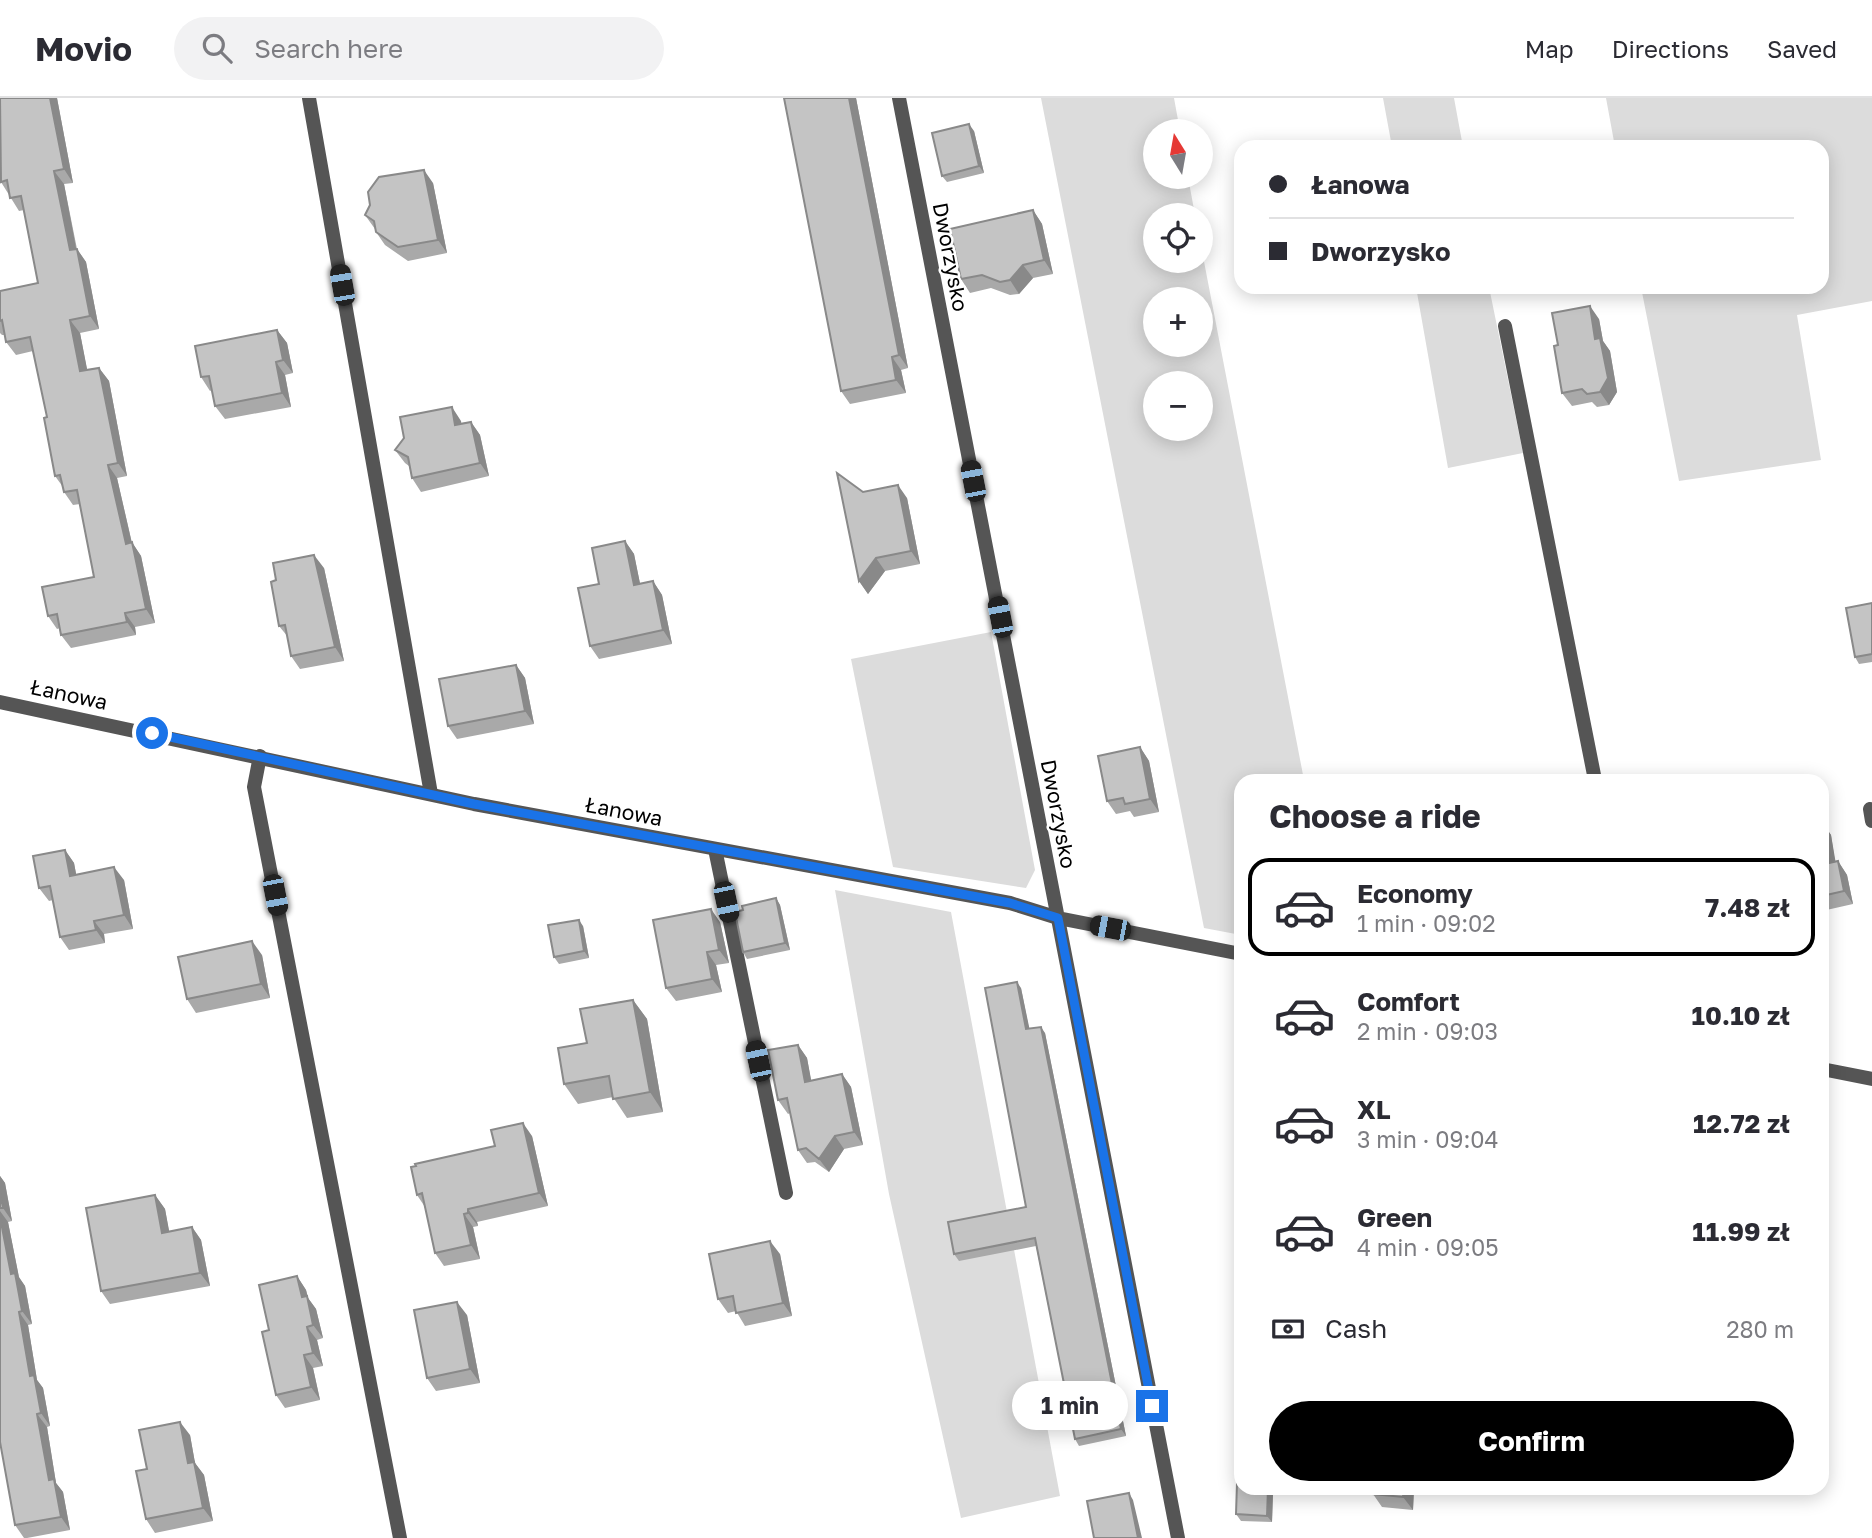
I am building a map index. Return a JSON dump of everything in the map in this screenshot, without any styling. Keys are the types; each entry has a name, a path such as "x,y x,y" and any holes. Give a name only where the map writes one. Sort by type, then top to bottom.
{"street":[{"path":"309,98 431,794"},
{"name":"Dworzysko","path":"899,98 1178,1538"},
{"path":"1505,326 1594,774"},
{"name":"Łanowa","path":"0,702 431,794 1010,903 1058,918 1234,953"},
{"path":"260,756 254,788 400,1538"},
{"path":"715,849 786,1194"},
{"path":"1829,1070 1872,1079"}],"shaded area":[{"path":"1041,98 1174,98 1178,119 1143,119 1143,189 1190,189 1193,203 1143,203 1143,273 1206,273 1209,287 1143,287 1143,357 1213,357 1213,308 1303,774 1234,774 1234,934 1204,928"},
{"path":"1383,98 1454,98 1462,140 1391,140"},
{"path":"1606,98 1872,98 1872,301 1797,315 1821,460 1679,481 1642,294 1829,294 1829,140 1614,140"},
{"path":"1417,294 1490,294 1523,453 1448,468"},
{"path":"991,632 1035,870 1026,888 893,867 851,659"},
{"path":"835,890 951,912 1060,1496 961,1518 889,1194"}],"building":[{"path":"0,98 50,98 64,169 54,171 70,250 77,249 90,316 70,320 80,371 99,368 118,463 108,465 126,544 132,542 146,609 125,613 127,622 61,635 57,614 48,616 42,587 94,577 77,490 64,492 60,475 55,476 44,418 47,417 30,337 6,342 2,320 0,321 0,291 38,283 21,196 10,198 7,180 1,182"},
{"path":"784,98 849,98 899,355 892,357 896,380 841,391"},
{"path":"969,124 979,166 942,176 932,133"},
{"path":"424,170 438,240 398,247 376,232 374,221 365,215 370,205 368,192 379,177"},
{"path":"1033,210 1044,260 1023,265 1010,280 1000,282 982,275 961,279 950,229"},
{"path":"1590,306 1595,339 1600,338 1608,378 1600,392 1587,394 1582,389 1562,393 1554,346 1558,345 1552,313"},
{"path":"277,330 283,360 276,362 282,393 215,406 209,376 201,377 195,346"},
{"path":"452,407 455,425 471,422 480,463 412,478 408,457 395,450 404,438 400,417"},
{"path":"837,473 863,492 898,485 911,551 876,558 859,581"},
{"path":"625,541 634,585 653,581 663,630 590,646 578,588 599,584 592,548"},
{"path":"314,555 335,647 291,656 285,625 279,626 271,582 276,580 273,563"},
{"path":"1872,603 1872,654 1855,657 1846,608"},
{"path":"516,665 525,711 448,726 439,679"},
{"path":"1140,747 1150,799 1125,804 1123,798 1107,801 1098,756"},
{"path":"65,850 70,876 114,867 124,915 94,921 96,930 60,937 50,886 39,888 33,856"},
{"path":"1838,861 1844,891 1829,894 1829,863"},
{"path":"776,898 785,943 743,952 735,912 743,910 742,906"},
{"path":"711,909 719,950 707,952 712,979 666,988 653,920"},
{"path":"579,920 584,951 554,957 548,925"},
{"path":"252,941 261,984 187,999 178,957"},
{"path":"1017,982 1026,1029 1041,1027 1121,1429 1075,1439 1035,1238 954,1254 948,1222 1026,1207 985,988"},
{"path":"633,1000 650,1092 613,1099 609,1076 564,1084 558,1048 587,1043 580,1009"},
{"path":"798,1045 805,1082 842,1074 854,1132 835,1136 819,1159 806,1148 798,1150 787,1098 778,1100 768,1050"},
{"path":"523,1123 539,1193 468,1209 468,1213 464,1214 471,1245 435,1253 422,1193 417,1195 411,1167 495,1146 491,1130"},
{"path":"155,1195 162,1233 192,1227 200,1273 101,1291 86,1208"},
{"path":"0,1217 11,1274 15,1273 30,1376 34,1375 41,1413 37,1414 49,1480 54,1479 61,1517 15,1525 0,1442"},
{"path":"770,1241 783,1303 736,1313 733,1296 718,1299 709,1254"},
{"path":"297,1276 302,1297 307,1296 313,1325 307,1327 313,1353 304,1355 311,1387 276,1395 262,1332 269,1330 259,1285"},
{"path":"457,1302 470,1369 427,1378 414,1310"},
{"path":"180,1422 188,1463 194,1462 203,1508 146,1519 136,1471 147,1469 139,1430"},
{"path":"1129,1493 1138,1538 1094,1538 1087,1501"},
{"path":"1237,1495 1268,1495 1267,1516 1236,1514"}],"route":[{"path":"152,733 474,804 1010,903 1058,918 1152,1406"}]}
